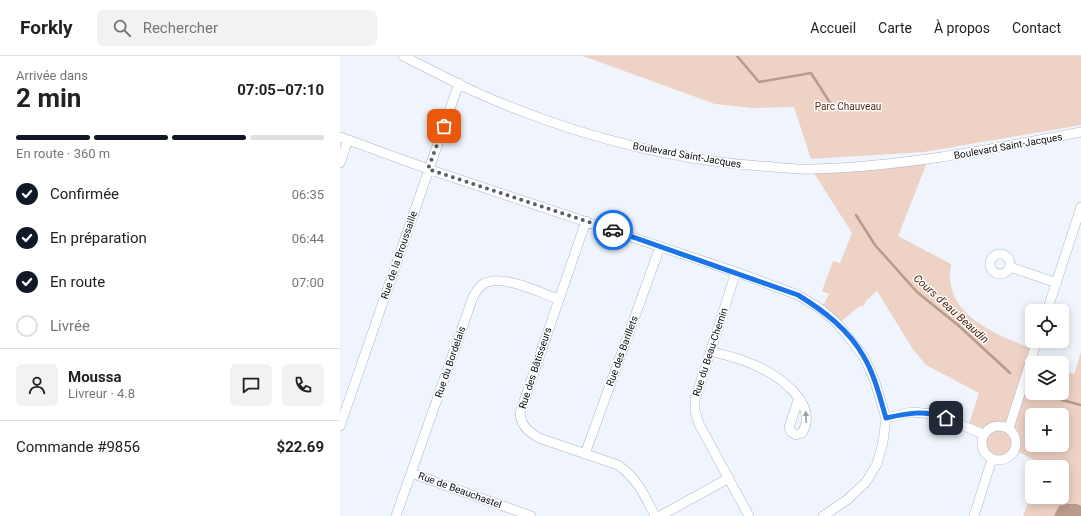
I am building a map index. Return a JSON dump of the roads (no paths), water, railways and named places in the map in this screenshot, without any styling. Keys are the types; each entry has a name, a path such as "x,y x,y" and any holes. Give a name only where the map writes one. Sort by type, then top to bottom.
{"street":[{"name":"Boulevard Saint-Jacques","path":"403,56 459,84 503,103 605,139 669,154 737,164 812,170 886,164 978,152 1081,132"},
{"name":"Rue de la Broussaille","path":"340,426 428,169 459,84"},
{"path":"340,163 344,139 428,169 736,272 798,295 821,309 838,324 864,357 874,379 886,418 883,442 877,464 866,482 848,499 823,516"},
{"path":"1050,304 1081,207"},
{"name":"Rue des Bâtisseurs","path":"586,221 520,413 521,421 531,433 539,438 618,465 635,479 655,516"},
{"name":"Rue des Barillets","path":"585,454 660,247"},
{"path":"1010,267 1057,283"},
{"name":"Rue du Beau-Chemin","path":"736,272 695,399 695,411 699,424 749,516"},
{"name":"Rue du Bordelais","path":"396,516 473,297 478,288 485,282 509,282 558,299"},
{"path":"1008,428 1035,348"},
{"path":"711,351 753,364 783,382 799,398"},
{"path":"886,418 911,412 935,414 983,434"},
{"path":"1001,425 1008,428 1014,433 1016,440 1015,450 1008,458 999,461 992,459 985,454 981,444 983,434 992,426 1001,425"},
{"path":"974,516 992,459"},
{"name":"Rue de Beauchastel","path":"411,473 531,516"},
{"path":"660,516 729,478"}],"waterway":[{"name":"Cours d'eau Beaudin","path":"737,56 759,82 811,73 834,109"},
{"name":"Cours d'eau Beaudin","path":"856,215 875,245 917,292 959,326 1010,373"},
{"name":"Cours d'eau Beaudin","path":"1062,400 1081,405"}],"park label":[{"name":"Parc Chauveau","path":"848,106"}]}
